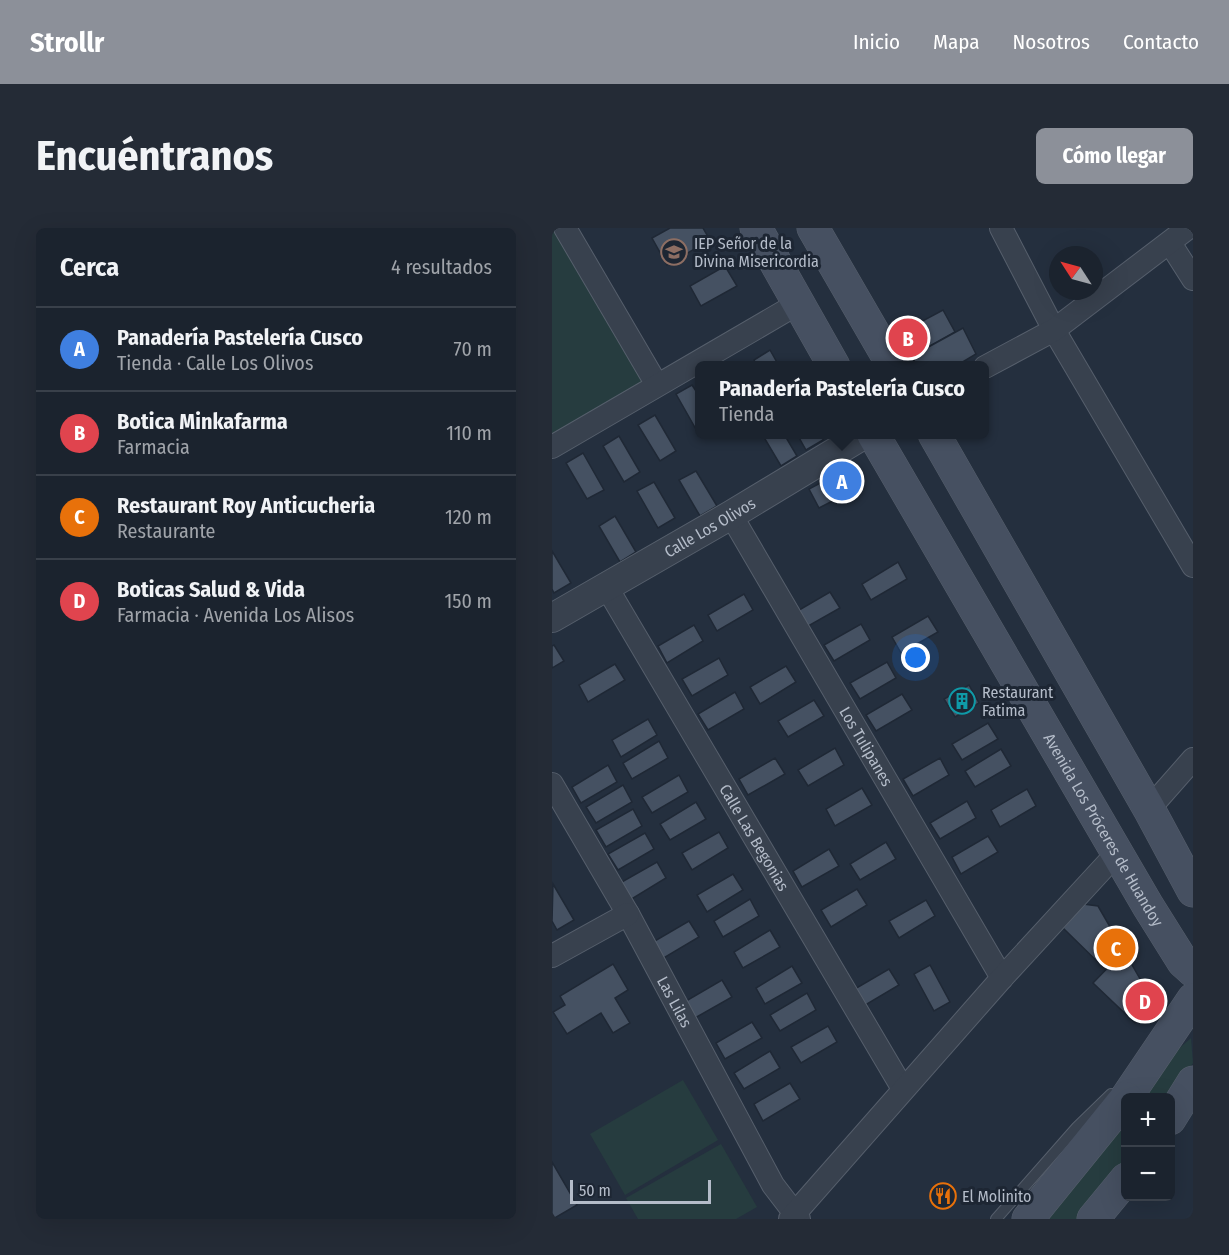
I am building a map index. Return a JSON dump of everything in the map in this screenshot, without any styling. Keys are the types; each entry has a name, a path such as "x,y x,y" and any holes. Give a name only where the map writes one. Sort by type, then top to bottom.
{"main road":[{"path":"756,228 831,361"},
{"path":"813,228 890,361"},
{"name":"Avenida Los Próceres de Huandoy","path":"875,439 1117,853 1183,962 1193,971"},
{"path":"936,439 1149,808 1193,891"},
{"path":"1129,1093 1193,999"},
{"path":"1175,1111 1193,1082"},
{"path":"1028,1219 1121,1104"},
{"path":"1093,1219 1121,1184"}],"street":[{"path":"565,228 657,386"},
{"path":"1001,228 1054,330 1193,566"},
{"path":"989,364 1054,330 1188,228"},
{"path":"1170,243 1193,279"},
{"path":"700,361 799,303"},
{"path":"552,447 695,364"},
{"name":"Calle Los Olivos","path":"552,618 858,439"},
{"name":"Los Tulipanes","path":"731,515 1002,978"},
{"name":"Calle Las Begonias","path":"606,586 903,1089"},
{"path":"1149,808 1193,759"},
{"name":"Las Lilas","path":"553,787 628,914 773,1185 794,1217"},
{"path":"794,1217 903,1089 1117,853"},
{"path":"552,956 628,914"}],"lane":[{"path":"996,1219 1077,1127 1161,1046"}],"green space":[{"path":"552,228 643,382 552,435"},
{"path":"1191,1038 1193,1063 1172,1093 1140,1093 1157,1068"},
{"path":"683,1080 718,1140 625,1195 590,1134"},
{"path":"1121,1120 1120,1168 1078,1219 1043,1219"},
{"path":"721,1144 757,1207 736,1219 638,1219 626,1198"}],"building":[{"name":"IEP Señor de la Divina Misericordia","path":"670,228 703,228 710,240 667,265 652,238"},
{"path":"725,266 737,286 701,306 690,286"},
{"path":"943,310 955,332 912,356 900,333"},
{"path":"963,328 976,354 964,361 914,361 912,356"},
{"path":"770,350 776,361 754,361"},
{"path":"692,385 695,390 695,427 676,394"},
{"path":"655,415 676,451 660,461 638,425"},
{"path":"619,436 640,472 624,482 603,446"},
{"path":"765,439 787,439 797,456 781,466"},
{"path":"800,439 823,439 823,440 806,450"},
{"path":"583,453 604,490 587,499 566,463"},
{"path":"696,471 717,506 700,516 679,480"},
{"path":"837,474 848,475 856,489 819,508 809,489"},
{"path":"654,482 675,518 658,528 637,491"},
{"path":"615,516 636,552 620,562 599,526"},
{"path":"552,551 571,583 554,593 552,589"},
{"path":"898,562 907,579 871,600 862,584"},
{"path":"830,592 840,608 803,629 794,613"},
{"path":"744,594 753,610 717,631 708,615"},
{"path":"928,616 938,632 901,653 892,637"},
{"path":"861,624 870,640 834,661 824,645"},
{"path":"694,625 703,641 667,663 658,646"},
{"path":"554,645 564,661 552,668 552,646"},
{"path":"719,658 728,675 692,696 682,679"},
{"path":"887,662 896,678 860,699 850,683"},
{"path":"615,664 625,680 588,702 579,685"},
{"path":"786,666 796,682 760,704 750,687"},
{"name":"Restaurant Fatima","path":"969,685 979,703 955,717 944,699"},
{"path":"735,692 744,709 708,730 698,714"},
{"path":"902,694 912,710 876,731 866,715"},
{"path":"814,700 824,716 788,737 778,721"},
{"path":"648,719 657,735 621,757 612,740"},
{"path":"988,723 998,739 962,760 952,744"},
{"path":"659,741 668,758 632,779 623,763"},
{"path":"835,748 844,765 808,786 798,770"},
{"path":"1001,749 1011,766 975,787 965,771"},
{"path":"775,758 785,774 748,795 739,779"},
{"path":"940,758 949,775 913,796 903,779"},
{"path":"608,765 617,782 581,803 572,787"},
{"path":"679,775 688,792 652,813 642,797"},
{"path":"623,785 632,802 596,823 586,807"},
{"path":"862,788 872,805 835,826 826,809"},
{"path":"1027,789 1036,806 1000,827 991,810"},
{"path":"967,801 976,818 940,839 930,823"},
{"path":"696,802 706,819 670,840 660,824"},
{"path":"633,809 642,826 606,847 596,830"},
{"path":"719,832 728,848 692,870 682,853"},
{"path":"645,833 654,849 618,870 608,854"},
{"path":"988,836 998,852 961,874 952,857"},
{"path":"886,842 896,859 860,880 850,864"},
{"path":"829,849 839,866 802,887 793,871"},
{"path":"657,862 666,878 630,900 620,883"},
{"path":"733,874 743,890 707,912 697,895"},
{"path":"553,884 574,920 557,930 552,921"},
{"path":"857,889 867,905 831,927 821,910"},
{"path":"750,899 759,916 723,937 714,921"},
{"path":"926,900 935,916 899,938 889,921"},
{"path":"1083,904 1098,906 1124,951 1106,970 1063,928"},
{"path":"689,921 699,937 662,959 653,942"},
{"path":"770,930 780,947 743,968 734,952"},
{"path":"1124,951 1151,998 1149,1008 1135,1023 1093,983"},
{"path":"613,964 628,990 615,998 630,1023 613,1033 601,1013 567,1034 553,1012 565,1005 560,996"},
{"path":"930,965 950,1002 934,1011 914,974"},
{"path":"792,966 802,983 765,1004 756,988"},
{"path":"889,969 899,985 862,1007 853,990"},
{"path":"722,980 732,997 695,1018 686,1001"},
{"path":"807,993 816,1010 780,1031 770,1015"},
{"path":"752,1022 762,1038 725,1059 716,1043"},
{"path":"828,1026 837,1042 801,1063 791,1047"},
{"path":"770,1051 780,1068 744,1089 734,1073"},
{"path":"790,1083 800,1099 763,1121 754,1104"},
{"path":"552,1162 577,1205 553,1219 552,1219"}],"place":[{"name":"IEP Señor de la Divina Misericordia","path":"674,252"},
{"name":"Botica Minkafarma","path":"908,338"},
{"name":"Panadería Pastelería Cusco","path":"842,481"},
{"name":"Restaurant Fatima","path":"962,701"},
{"name":"Restaurant Roy Anticucheria","path":"1116,948"},
{"name":"Boticas Salud & Vida","path":"1145,1001"},
{"name":"El Molinito","path":"943,1196"}]}
